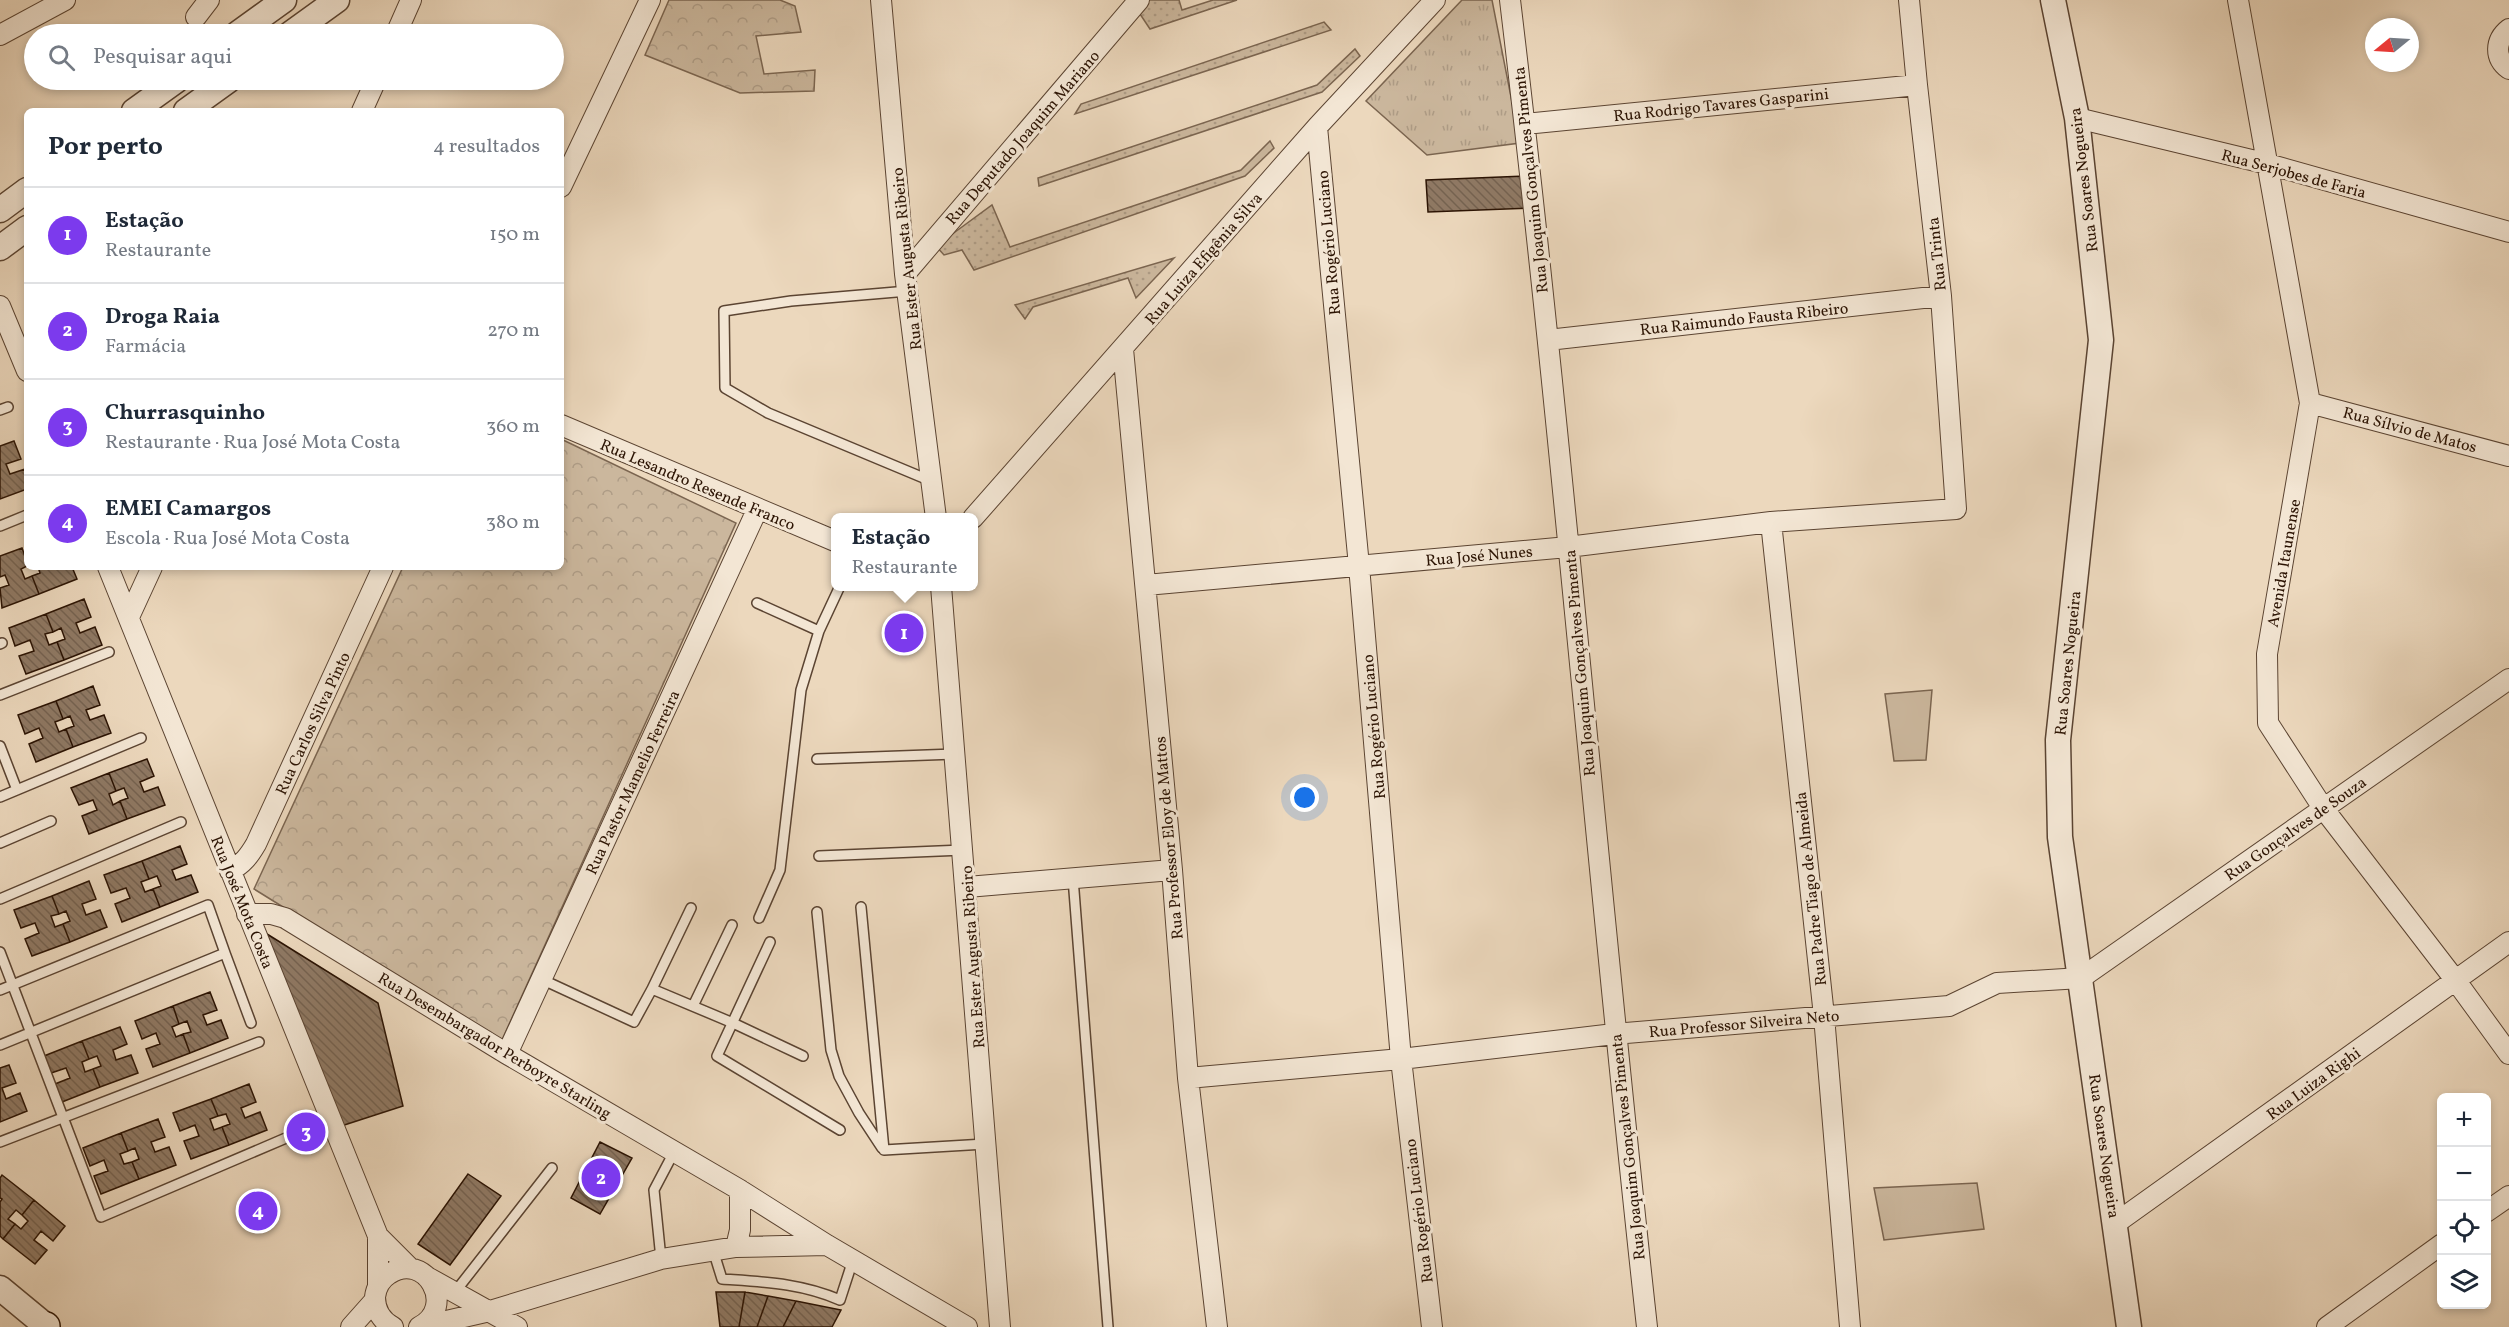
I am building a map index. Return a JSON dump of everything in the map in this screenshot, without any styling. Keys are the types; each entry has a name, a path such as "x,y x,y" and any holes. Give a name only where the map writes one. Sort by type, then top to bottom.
{"street":[{"path":"0,35 65,0"},
{"path":"196,17 209,0"},
{"path":"251,24 284,0"},
{"path":"304,24 337,0"},
{"path":"400,24 411,0"},
{"path":"564,181 650,0"},
{"name":"Rua Ester Augusta Ribeiro","path":"881,0 907,282 935,513"},
{"name":"Rua Deputado Joaquim Mariano","path":"907,282 1140,0"},
{"name":"Rua Luiza Efigênia Silva","path":"977,513 1317,128 1434,0"},
{"name":"Rua Joaquim Gonçalves Pimenta","path":"1510,0 1548,340 1614,1034 1647,1327"},
{"name":"Rua Trinta","path":"1910,0 1917,85 1941,296 1956,509"},
{"name":"Rua Soares Nogueira","path":"2053,0 2077,118 2101,340 2058,740 2060,837 2129,1327"},
{"name":"Avenida Itaunense","path":"2238,0 2310,403 2267,654 2268,723 2323,808 2509,1054"},
{"path":"2509,29 2502,35 2498,50 2499,58 2509,69"},
{"name":"Rua Rodrigo Tavares Gasparini","path":"1525,123 1917,85"},
{"path":"138,108 163,90"},
{"path":"190,108 215,90"},
{"path":"363,108 371,90"},
{"name":"Rua Serjobes de Faria","path":"2077,118 2268,164 2509,232"},
{"name":"Rua Rogério Luciano","path":"1317,128 1359,566 1401,1059 1432,1327"},
{"path":"0,210 24,192"},
{"path":"0,248 24,230"},
{"name":"Rua Raimundo Fausta Ribeiro","path":"1548,340 1941,296"},
{"path":"0,306 24,364"},
{"name":"Rua Professor Eloy de Mattos","path":"1123,349 1172,870 1188,1078 1217,1327"},
{"name":"Rua Sílvio de Matos","path":"2310,403 2509,456"},
{"name":"Rua Lesandro Resende Franco","path":"564,426 831,539"},
{"name":"Rua José Nunes","path":"1146,585 1568,547 1772,522 1956,509"},
{"name":"Rua Pastor Mamelio Ferreira","path":"507,1054 757,510"},
{"name":"Rua Padre Tiago de Almeida","path":"1772,522 1824,1016 1850,1327"},
{"name":"Rua José Mota Costa","path":"109,570 378,1236 410,1268 517,1327"},
{"path":"129,616 151,570"},
{"name":"Rua Carlos Silva Pinto","path":"230,871 249,857 256,844 382,570"},
{"name":"Rua Ester Augusta Ribeiro","path":"941,591 1000,1327"},
{"name":"Rua Gonçalves de Souza","path":"2081,978 2509,679"},
{"path":"966,887 1172,870"},
{"name":"Rua Desembargador Perboyre Starling","path":"247,914 271,914 285,918 507,1054 740,1190 827,1245 967,1327"},
{"name":"Rua Luiza Righi","path":"2116,1223 2509,942"},
{"name":"Rua Professor Silveira Neto","path":"1188,1078 1401,1059 1614,1034 1949,1006 1997,983 2081,978"},
{"path":"736,1247 740,1230 740,1190"},
{"path":"2491,1209 2509,1196"},
{"name":"Rua José Mota Costa","path":"377,1292 378,1236"},
{"path":"422,1325 490,1311 661,1259 713,1250 771,1244 827,1245"},
{"path":"2327,1327 2437,1248"},
{"path":"351,1327 392,1272 410,1268"},
{"path":"422,1325 436,1307 434,1287 429,1278"},
{"path":"0,1288 46,1327"},
{"path":"377,1292 381,1317 393,1327"}],"lane":[{"path":"907,282 724,311 725,388 768,413 931,481"},
{"path":"0,526 24,516"},
{"path":"759,918 780,870 801,690 819,631 838,591"},
{"path":"757,603 819,631"},
{"path":"0,695 109,652"},
{"path":"0,797 141,738"},
{"path":"0,746 17,790"},
{"path":"817,759 955,753"},
{"path":"0,843 51,821"},
{"path":"0,898 181,822"},
{"path":"819,856 963,850"},
{"path":"1073,878 1108,1327"},
{"path":"0,990 208,905 250,1023"},
{"path":"861,907 884,1150"},
{"path":"541,979 634,1023 691,908"},
{"path":"817,912 831,1050 839,1076 859,1113 884,1150"},
{"path":"693,1006 732,925"},
{"path":"770,942 717,1056 840,1130"},
{"path":"0,952 101,1216 286,1138"},
{"path":"0,1045 225,953"},
{"path":"652,989 803,1056"},
{"path":"0,1142 259,1042"},
{"path":"884,1150 986,1144"},
{"path":"661,1259 654,1190 674,1152"},
{"path":"455,1292 552,1168"},
{"path":"713,1250 722,1279 772,1282 814,1289 840,1300 853,1260"}],"green space":[{"path":"669,0 780,0 795,6 801,32 756,36 764,74 815,70 814,91 740,93 645,55"},
{"path":"1146,0 1179,0 1182,10 1213,0 1237,0 1150,29 1138,11"},
{"path":"1462,0 1492,0 1520,143 1427,155 1366,101"},
{"path":"1324,22 1331,30 1075,114 1081,104"},
{"path":"1355,49 1360,56 1322,92 1039,186 1038,178 1317,85"},
{"path":"1270,141 1274,148 1245,176 974,270 962,250 944,255 936,246 992,205 1010,247 1241,170"},
{"path":"1174,258 1136,298 1128,278 1033,307 1025,319 1015,305"},
{"path":"564,440 736,523 501,1042 254,889 402,570 564,570"},
{"path":"1932,690 1926,760 1894,761 1885,694"},
{"path":"1977,1183 1984,1229 1884,1240 1874,1188"}],"building":[{"path":"1528,176 1533,208 1428,212 1426,180"},
{"path":"14,441 21,459 6,464 10,474 24,469 24,490 0,499 0,446"},
{"path":"22,548 24,568 21,569 25,579 32,576 39,594 2,608 0,588 9,585 5,575 0,577 0,556"},
{"path":"39,570 73,570 77,579 39,594 32,576 40,573"},
{"path":"84,599 91,617 76,623 80,633 95,627 102,645 64,660 57,642 65,639 61,628 53,632 46,614"},
{"path":"46,614 53,632 45,634 49,645 57,642 64,660 26,674 19,656 34,651 30,640 15,646 9,628"},
{"path":"93,686 100,705 86,710 90,720 104,715 111,733 73,747 66,729 74,726 70,716 63,719 56,701"},
{"path":"56,701 63,719 55,722 59,732 66,729 73,747 36,762 29,744 43,738 39,728 25,734 18,715"},
{"path":"147,759 154,776 140,782 144,792 158,787 165,805 127,819 120,801 128,798 124,788 116,791 109,773"},
{"path":"109,773 116,791 109,794 113,805 120,801 127,819 89,834 82,816 97,810 93,800 79,805 71,788"},
{"path":"180,846 187,864 172,870 176,880 191,875 198,892 160,907 153,889 161,886 157,876 149,879 142,861"},
{"path":"142,861 149,879 141,882 145,892 153,889 160,907 122,922 115,904 130,898 126,888 111,893 104,875"},
{"path":"89,881 96,899 82,904 86,915 100,910 107,927 70,942 63,924 70,921 66,911 59,914 52,896"},
{"path":"52,896 59,914 51,916 55,927 63,924 70,942 32,956 25,939 39,933 35,923 21,928 14,910"},
{"path":"267,934 378,1003 403,1106 335,1128"},
{"path":"210,992 217,1010 203,1015 207,1025 221,1020 228,1038 190,1053 183,1034 191,1032 187,1021 179,1024 173,1006"},
{"path":"173,1006 179,1024 172,1027 176,1037 183,1034 190,1053 153,1067 146,1049 160,1044 156,1033 142,1039 135,1021"},
{"path":"120,1027 127,1044 113,1050 116,1060 131,1055 138,1073 100,1087 93,1069 101,1066 97,1056 89,1059 82,1041"},
{"path":"82,1041 89,1059 82,1062 85,1072 93,1069 100,1087 62,1102 55,1084 70,1078 66,1068 51,1073 44,1056"},
{"path":"9,1065 16,1083 2,1088 6,1099 20,1093 27,1111 0,1122 0,1068"},
{"path":"249,1084 256,1102 241,1108 245,1118 260,1112 267,1130 229,1145 222,1127 230,1124 226,1114 218,1116 211,1099"},
{"path":"211,1099 218,1116 210,1119 214,1130 222,1127 229,1145 191,1159 184,1141 199,1136 195,1125 180,1131 173,1113"},
{"path":"158,1119 165,1137 151,1142 155,1152 169,1147 176,1165 139,1179 132,1162 139,1159 135,1148 128,1151 121,1133"},
{"path":"121,1133 128,1151 120,1154 124,1164 132,1162 139,1179 101,1194 94,1176 108,1171 104,1160 90,1166 83,1148"},
{"path":"600,1142 632,1158 600,1214 571,1198"},
{"path":"468,1174 501,1196 450,1265 418,1244"},
{"path":"2,1175 34,1200 22,1215 16,1210 8,1219 15,1224 3,1239 0,1236 0,1202 2,1199 0,1198 0,1178"},
{"path":"34,1200 65,1226 53,1241 41,1231 34,1240 47,1250 35,1264 3,1239 15,1224 21,1229 28,1221 22,1215"},
{"path":"716,1292 745,1292 739,1327 720,1327"},
{"path":"745,1292 768,1296 757,1327 739,1327"},
{"path":"768,1296 796,1301 783,1327 757,1327"},
{"path":"796,1301 841,1310 832,1327 783,1327"}],"place":[{"name":"Estação","path":"904,633"},
{"name":"Churrasquinho","path":"306,1132"},
{"name":"Droga Raia","path":"601,1178"},
{"name":"EMEI Camargos","path":"258,1211"}]}
